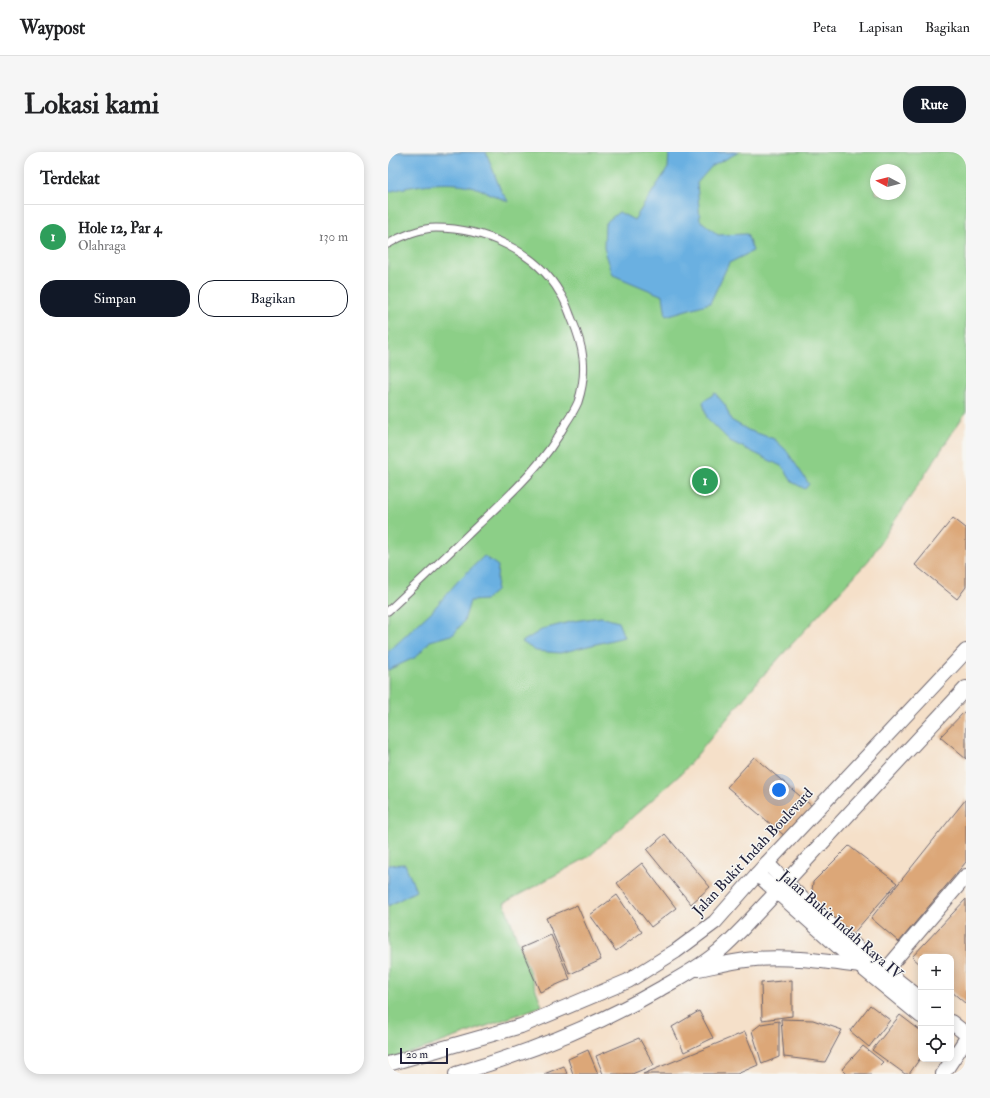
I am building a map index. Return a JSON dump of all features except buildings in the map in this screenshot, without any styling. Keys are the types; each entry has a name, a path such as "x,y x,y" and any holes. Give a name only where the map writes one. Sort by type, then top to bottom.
{"street":[{"name":"Jalan Bukit Indah Boulevard","path":"388,1064 521,1026 628,981 676,951 715,922 766,863 966,651"},
{"path":"456,1074 502,1061 584,1029 641,1000 692,971 715,954 743,928 966,688"},
{"path":"766,863 780,887"},
{"name":"Jalan Bukit Indah Raya IV","path":"757,874 780,887 880,974 918,1013"},
{"path":"880,974 966,876"},
{"name":"Jalan Bukit Indah Raya IV","path":"780,887 860,966 880,974 918,997"},
{"path":"692,971 747,959 824,962 860,966"},
{"path":"954,1024 966,1034"},
{"path":"943,1074 961,1045"}],"lane":[{"path":"388,244 408,234 435,228 457,229 498,241 520,252 543,272 560,292 580,338 584,359 584,377 578,403 549,453 523,482 388,611"}],"green space":[{"path":"388,152 966,152 966,412 869,560 759,680 682,773 588,857 504,903 542,1006 420,1050 388,1059"}],"water":[{"path":"388,152 486,152 501,191 509,202 467,185 444,183 421,185 388,192"},
{"path":"669,152 739,152 711,167 697,183 700,220 718,235 747,234 753,251 729,263 710,303 666,316 663,296 613,275 604,248 605,223 619,212 634,220 668,168"},
{"path":"715,393 725,405 731,420 748,430 774,439 786,450 809,484 805,489 792,482 783,467 730,441 707,418 703,402"},
{"path":"484,556 498,566 496,591 485,600 470,601 464,621 454,634 430,641 416,657 388,670 388,652 432,611 458,581"},
{"path":"601,617 618,622 624,637 560,653 536,651 522,642 543,629 574,621"},
{"path":"405,864 416,891 388,906 388,865"}],"place":[{"name":"Hole 12, Par 4","path":"705,481"}]}
